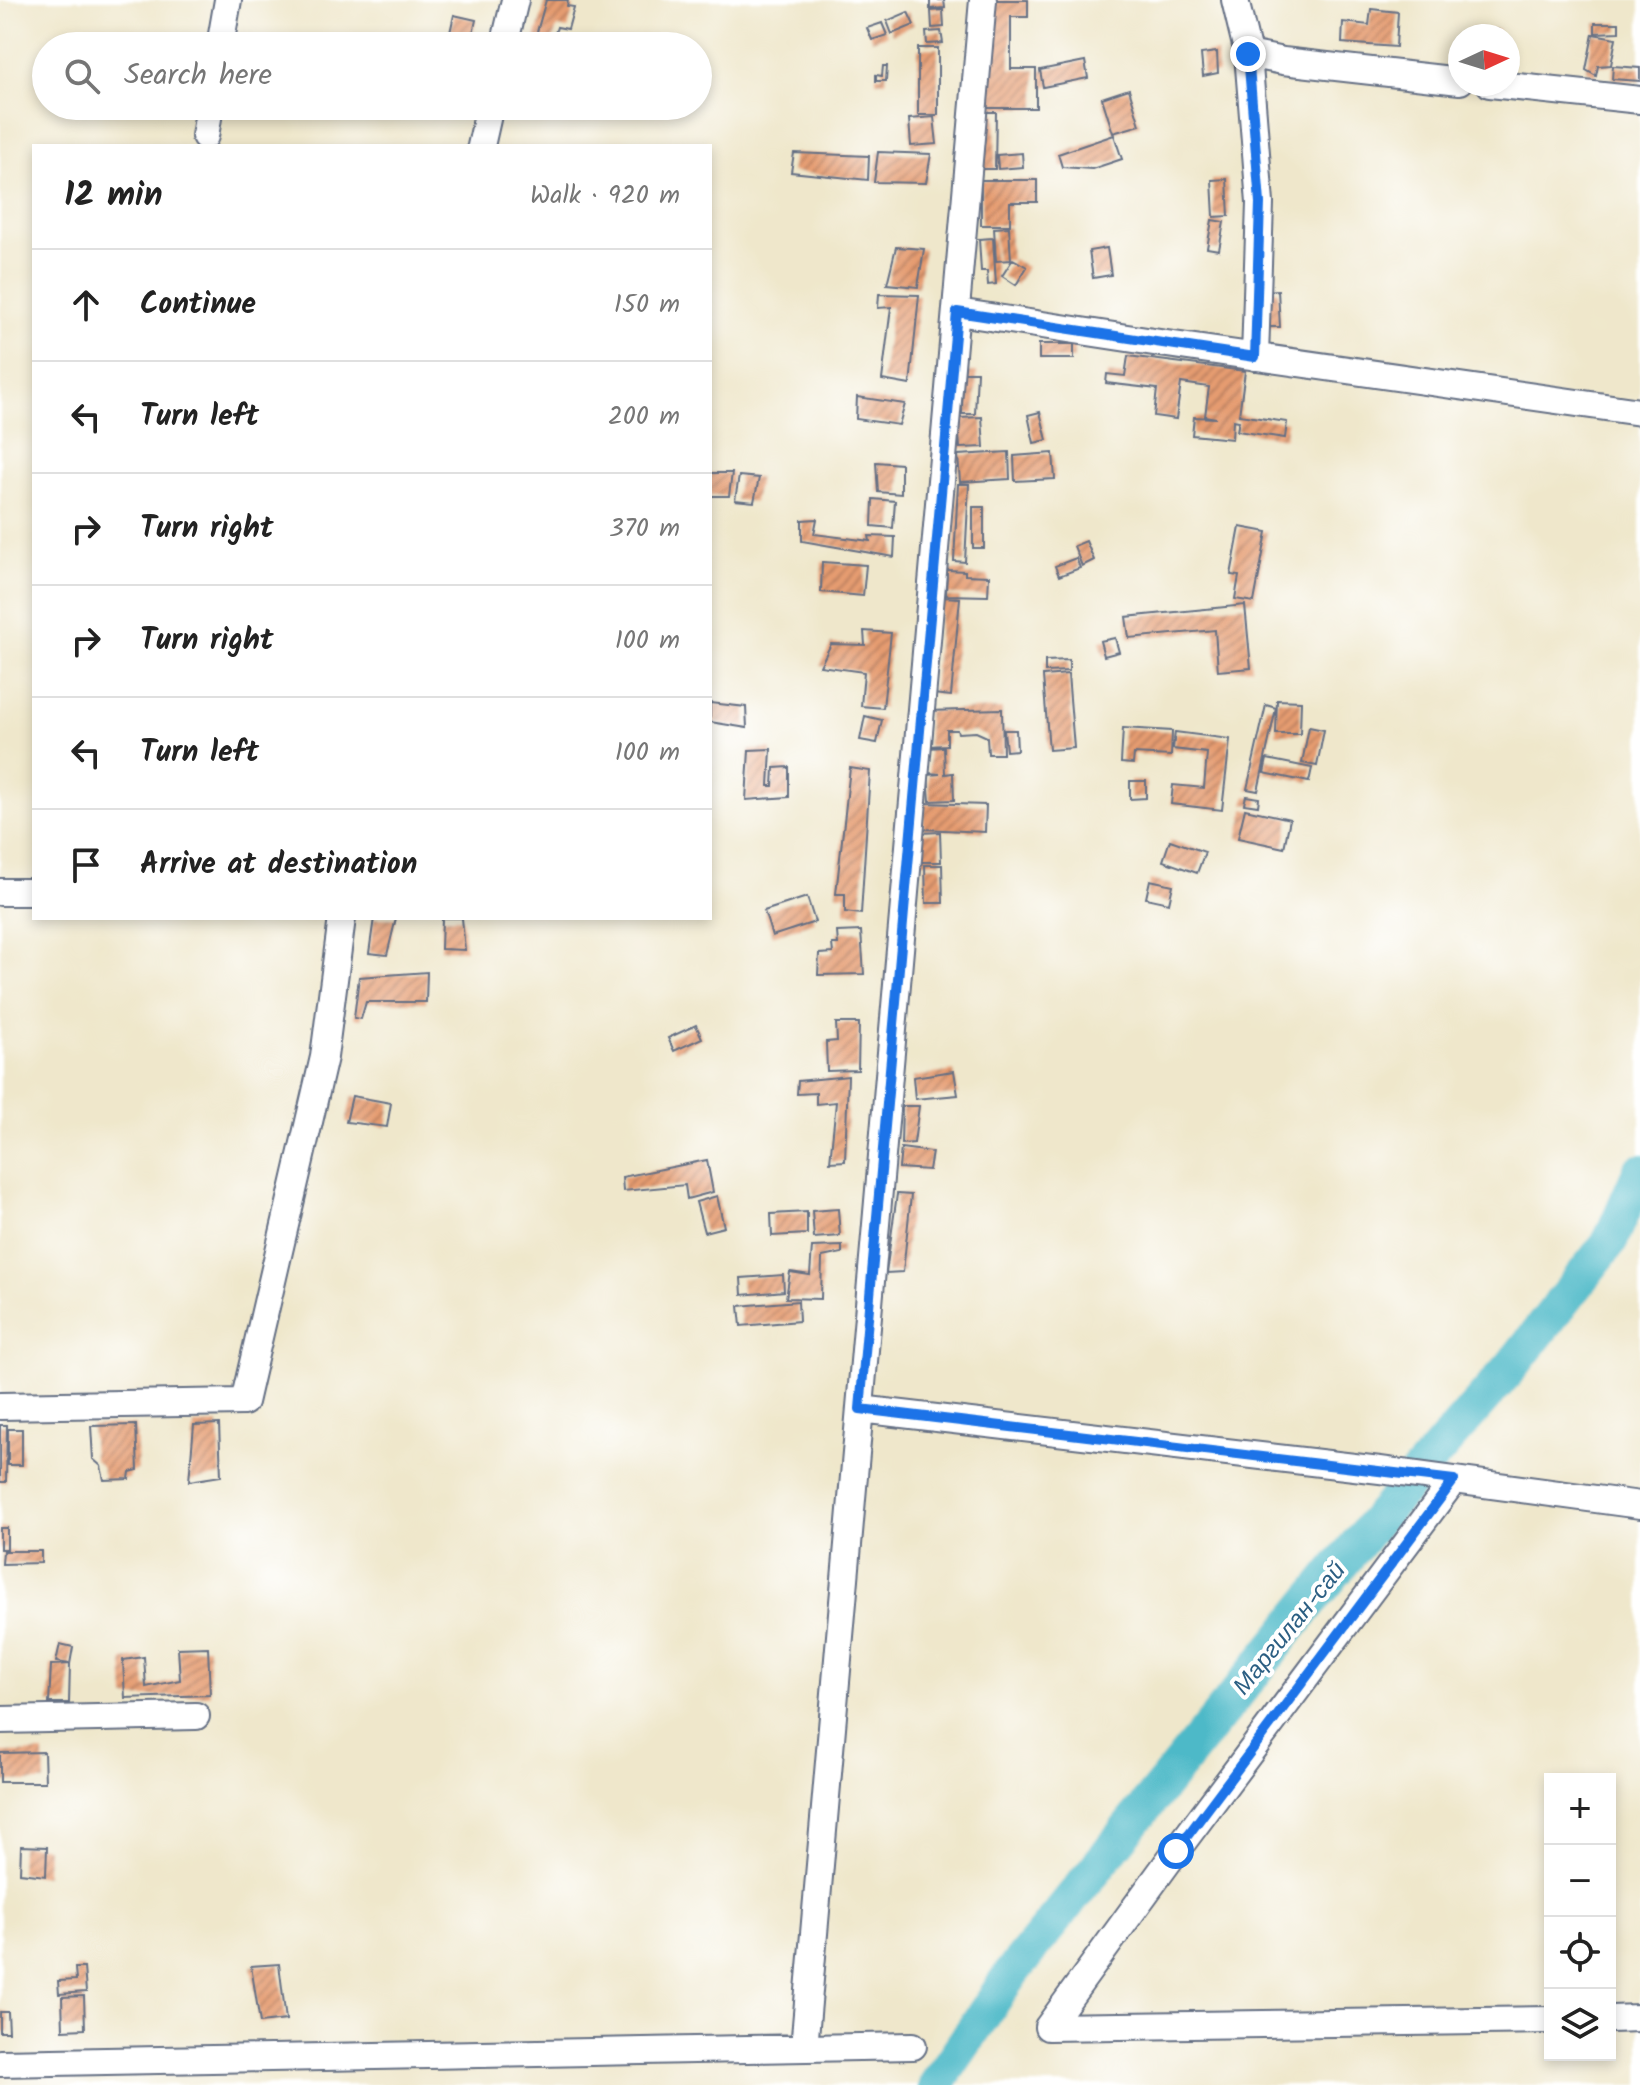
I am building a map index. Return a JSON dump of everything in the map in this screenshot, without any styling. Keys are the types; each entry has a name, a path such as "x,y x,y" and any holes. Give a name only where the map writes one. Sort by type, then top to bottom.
{"street":[{"path":"222,32 228,0"},
{"path":"507,32 515,0"},
{"path":"804,2048 983,0"},
{"path":"1235,0 1248,54 1260,203 1255,357"},
{"path":"1248,54 1283,61 1448,80"},
{"path":"1520,87 1640,100"},
{"path":"205,136 208,120"},
{"path":"481,144 487,120"},
{"path":"957,312 1640,412"},
{"path":"0,892 32,892"},
{"path":"0,1406 244,1402 324,1057 342,920"},
{"path":"860,1409 1640,1505"},
{"path":"1454,1480 1048,2027 1544,2020"},
{"path":"0,1720 196,1716"},
{"path":"1616,2019 1640,2018"},
{"path":"0,2063 913,2046"}],"building":[{"path":"546,0 568,0 567,6 574,7 568,29 557,27 555,32 537,32"},
{"path":"930,0 944,0 945,8 930,9"},
{"path":"987,0 1028,0 1028,17 1011,17 1011,69 1036,69 1036,108 986,108"},
{"path":"1371,9 1398,12 1396,47 1342,43 1343,22 1369,25"},
{"path":"943,10 944,27 932,28 931,11"},
{"path":"908,12 914,25 892,34 887,21"},
{"path":"454,15 476,20 473,32 450,32"},
{"path":"882,23 887,35 872,40 867,28"},
{"path":"1595,23 1619,23 1619,32 1595,33"},
{"path":"941,31 943,43 927,44 926,32"},
{"path":"1593,34 1616,38 1611,65 1598,66 1596,76 1586,70"},
{"path":"918,48 938,48 938,115 918,115"},
{"path":"1217,52 1218,73 1203,76 1201,54"},
{"path":"1085,61 1088,78 1043,87 1040,70"},
{"path":"883,66 887,66 886,81 876,81 876,75 882,76"},
{"path":"1613,66 1640,68 1640,81 1612,79"},
{"path":"1129,89 1140,125 1113,133 1102,98"},
{"path":"983,112 996,112 995,169 981,169"},
{"path":"934,117 937,144 911,146 909,119"},
{"path":"1114,135 1122,159 1092,169 1062,167 1058,154"},
{"path":"878,152 931,154 926,183 874,182"},
{"path":"794,153 869,156 868,180 791,172"},
{"path":"1022,153 1023,167 998,169 997,155"},
{"path":"1227,179 1229,216 1214,217 1212,180"},
{"path":"981,180 1037,180 1037,202 1010,202 1010,225 981,225"},
{"path":"1212,220 1224,222 1219,250 1207,248"},
{"path":"1009,227 1011,260 996,261 994,228"},
{"path":"993,238 996,284 988,285 987,271 981,271 979,239"},
{"path":"896,247 924,249 918,287 887,284"},
{"path":"1107,248 1111,275 1093,278 1089,251"},
{"path":"1013,259 1027,267 1016,285 1002,276"},
{"path":"1278,290 1280,327 1263,327 1262,291"},
{"path":"879,294 919,295 910,385 882,380 891,307 878,308"},
{"path":"1039,344 1074,344 1074,359 1039,359"},
{"path":"1128,356 1245,371 1239,415 1287,422 1285,438 1237,431 1239,421 1233,420 1232,439 1192,435 1194,417 1216,418 1205,416 1209,387 1181,383 1176,419 1154,416 1157,389 1106,383 1107,374 1125,376"},
{"path":"963,372 977,372 975,414 962,414"},
{"path":"857,397 905,404 899,425 856,419"},
{"path":"1040,412 1047,440 1034,443 1028,415"},
{"path":"982,417 984,447 960,448 958,418"},
{"path":"1009,452 1010,479 960,482 958,455"},
{"path":"1053,453 1055,479 1015,481 1014,456"},
{"path":"876,462 901,464 901,494 878,492"},
{"path":"712,473 732,473 729,496 712,496"},
{"path":"739,476 759,478 754,502 735,500"},
{"path":"958,484 969,484 965,562 954,561"},
{"path":"873,499 895,501 893,528 872,526"},
{"path":"973,507 984,507 984,548 973,548"},
{"path":"817,519 814,534 870,541 869,536 895,537 894,557 802,541 802,520"},
{"path":"1240,527 1267,532 1254,602 1235,599 1239,576 1231,575"},
{"path":"1086,541 1094,560 1082,566 1074,546"},
{"path":"1076,558 1080,568 1059,576 1055,566"},
{"path":"822,562 866,565 863,596 821,592"},
{"path":"947,570 965,571 965,575 989,576 988,596 946,595"},
{"path":"941,597 960,598 951,696 933,694"},
{"path":"1245,605 1251,668 1218,671 1215,630 1129,638 1126,617"},
{"path":"864,631 891,633 883,708 861,706 864,672 820,666 831,644 865,645"},
{"path":"1115,638 1119,652 1104,656 1100,641"},
{"path":"1069,660 1069,671 1045,672 1045,661"},
{"path":"1068,674 1074,748 1049,750 1043,676"},
{"path":"1277,700 1301,701 1300,734 1276,734"},
{"path":"712,703 746,707 747,728 712,722"},
{"path":"1266,705 1276,708 1258,791 1247,789"},
{"path":"1002,709 1003,754 988,754 987,737 976,732 947,730 947,745 928,746 927,711"},
{"path":"865,716 882,720 877,743 860,740"},
{"path":"1309,727 1324,730 1317,766 1302,763"},
{"path":"1123,728 1172,731 1171,756 1134,754 1133,764 1121,763"},
{"path":"1004,730 1016,730 1017,750 1006,751"},
{"path":"1175,732 1230,739 1222,810 1171,804 1173,785 1204,788 1207,753 1173,749"},
{"path":"944,747 945,774 953,773 954,800 930,801 928,775 940,774 929,773 928,748"},
{"path":"771,749 769,786 773,786 774,768 789,767 789,797 746,800 749,750"},
{"path":"1267,759 1312,768 1309,782 1264,773"},
{"path":"850,768 870,771 861,914 845,912 845,894 836,894"},
{"path":"1130,781 1146,781 1146,798 1130,799"},
{"path":"1246,796 1259,798 1258,806 1244,804"},
{"path":"924,803 986,805 985,832 923,829"},
{"path":"1245,809 1290,819 1284,848 1238,838"},
{"path":"940,832 941,862 921,862 920,833"},
{"path":"1170,840 1205,852 1197,873 1163,861"},
{"path":"925,865 942,865 943,903 926,903"},
{"path":"1150,880 1173,885 1169,903 1146,898"},
{"path":"807,897 815,922 772,936 764,911"},
{"path":"374,920 396,920 387,955 369,953"},
{"path":"442,920 462,920 465,950 441,949"},
{"path":"861,931 864,974 818,975 819,954 833,953 832,944 838,944 837,932"},
{"path":"427,972 426,1002 366,1002 361,1019 354,1018 359,977"},
{"path":"836,1023 859,1023 858,1070 827,1071 826,1042 837,1041"},
{"path":"696,1025 702,1038 674,1051 668,1038"},
{"path":"954,1071 958,1095 915,1099 913,1077"},
{"path":"848,1076 845,1161 830,1162 836,1102 816,1104 816,1093 797,1094 798,1081"},
{"path":"352,1096 391,1103 387,1127 346,1122"},
{"path":"902,1106 919,1106 914,1143 901,1144"},
{"path":"901,1148 932,1152 929,1170 899,1168"},
{"path":"707,1160 713,1192 687,1199 685,1185 623,1191 622,1177"},
{"path":"897,1194 911,1195 903,1272 886,1273"},
{"path":"717,1196 724,1227 704,1232 696,1202"},
{"path":"838,1209 840,1236 814,1238 812,1211"},
{"path":"807,1212 807,1234 772,1236 771,1214"},
{"path":"842,1246 842,1253 822,1257 821,1299 786,1298 790,1272 810,1275 812,1247"},
{"path":"783,1275 784,1291 742,1295 741,1278"},
{"path":"798,1301 799,1321 741,1326 739,1306"},
{"path":"219,1424 221,1476 189,1481 194,1425"},
{"path":"0,1425 7,1425 6,1482 0,1482"},
{"path":"136,1425 138,1470 130,1472 129,1479 104,1480 101,1466 93,1459 91,1426"},
{"path":"8,1429 22,1429 22,1465 8,1465"},
{"path":"0,1528 7,1528 7,1549 0,1549"},
{"path":"3,1551 41,1551 41,1563 2,1564"},
{"path":"60,1644 73,1647 70,1664 56,1662"},
{"path":"208,1647 210,1695 125,1698 123,1660 144,1657 146,1687 180,1680 178,1648"},
{"path":"70,1664 69,1703 49,1703 51,1665"},
{"path":"44,1752 45,1782 0,1782 0,1753"},
{"path":"21,1846 47,1847 46,1876 20,1873"},
{"path":"279,1964 286,2020 260,2023 251,1966"},
{"path":"75,1968 84,1968 86,1992 59,1994 58,1981 76,1980"},
{"path":"84,1996 85,2029 63,2030 62,1997"},
{"path":"0,2012 8,2012 9,2032 0,2032"}],"waterway":[{"name":"Маргилан-сай","path":"936,2085 1013,1971 1375,1522 1511,1367 1610,1241 1640,1172"}],"route":[{"path":"1176,1851 1454,1480 860,1409 957,312 1255,357 1260,203 1248,54"}]}
